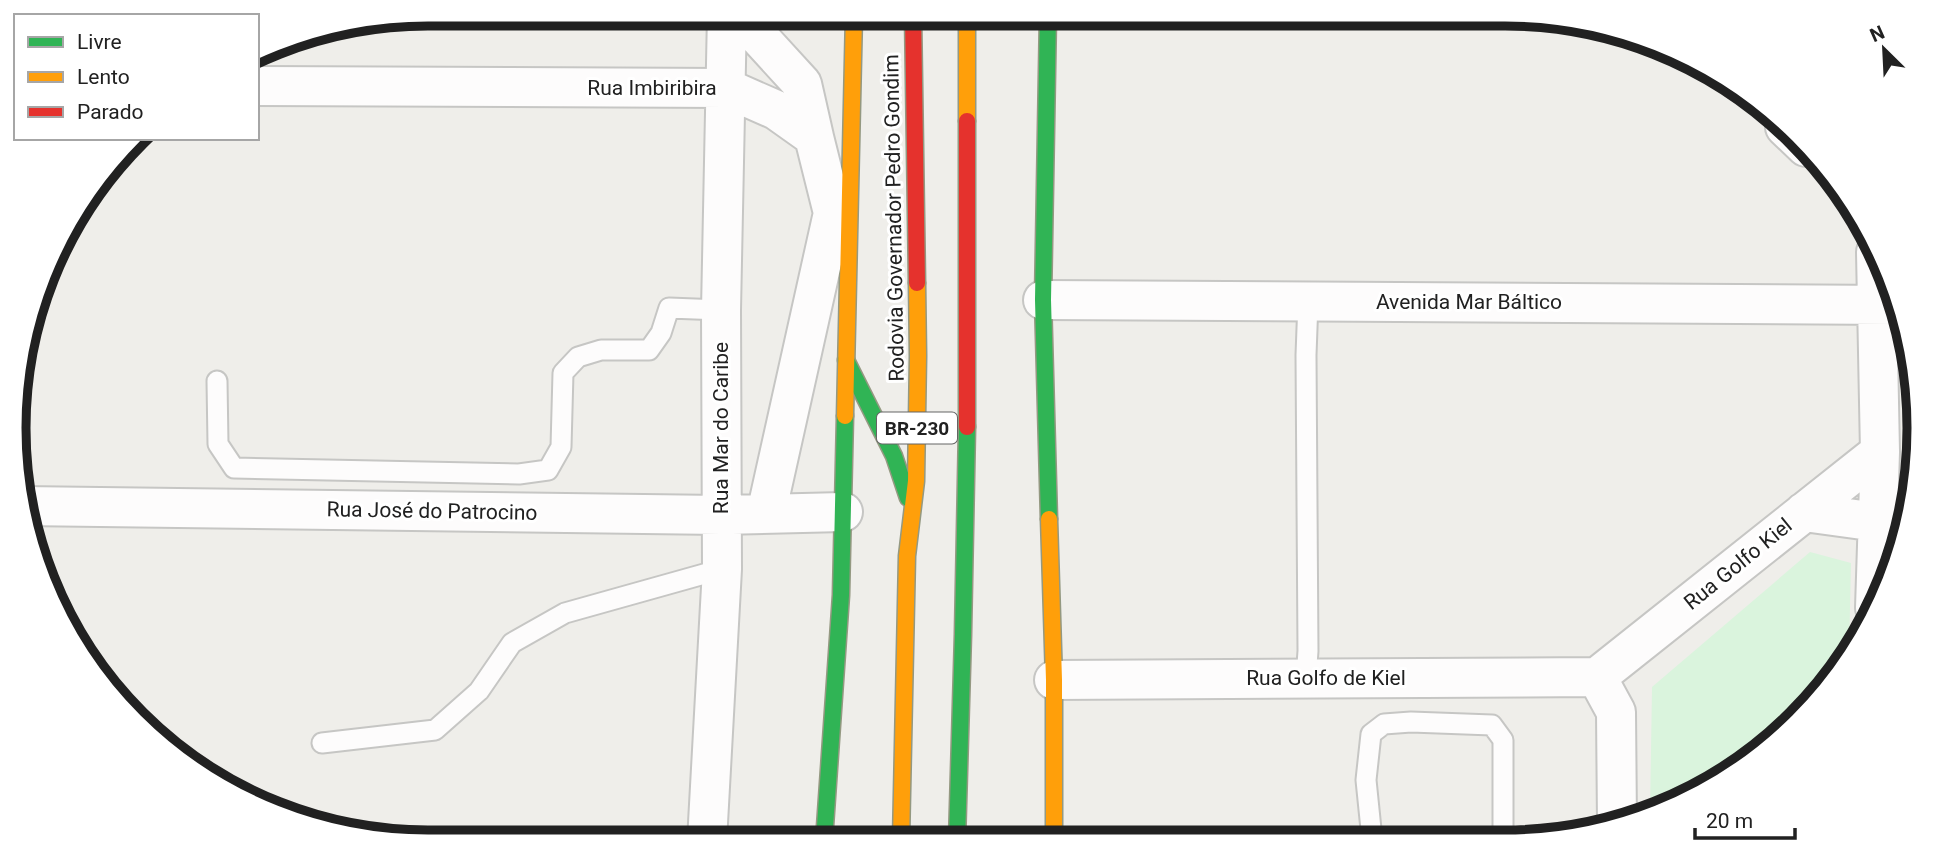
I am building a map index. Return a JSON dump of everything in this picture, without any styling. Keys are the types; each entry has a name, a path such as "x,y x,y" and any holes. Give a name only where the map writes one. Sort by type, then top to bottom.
{"main road":[{"path":"825,830 841,594 854,26"},
{"name":"Rodovia Governador Pedro Gondim","path":"901,830 906,556 916,481 918,356 913,26"},
{"name":"BR-230","path":"957,830 964,635 968,300 967,26"},
{"path":"1048,26 1043,300 1054,680 1054,830"},
{"path":"846,360 894,456 912,511"}],"street":[{"name":"Rua Mar do Caribe","path":"708,830 722,569 721,310 727,26"},
{"path":"749,26 803,84 833,213 766,514"},
{"name":"Rua Imbiribira","path":"259,86 726,88 776,110 814,137"},
{"name":"Avenida Mar Báltico","path":"1043,300 1886,305"},
{"path":"1876,582 1886,305"},
{"name":"Rua Golfo Kiel","path":"1597,677 1880,452"},
{"name":"Rua José do Patrocino","path":"34,506 720,515 843,512"},
{"path":"1804,512 1878,522"},
{"path":"1597,677 1616,712 1617,813"},
{"name":"Rua Golfo de Kiel","path":"1054,680 1597,677"}],"lane":[{"path":"1306,678 1308,301"},
{"path":"217,381 218,444 234,468 519,474 548,470 561,447 563,373 578,357 601,350 649,350 661,333 669,308 721,310"},
{"path":"322,743 435,730 479,691 512,643 554,619 565,613 722,569"},
{"path":"1371,830 1366,780 1371,734 1384,724 1411,722 1492,725 1503,740 1503,830"}],"green space":[{"path":"1810,552 1851,563 1849,635 1824,673 1789,712 1750,747 1706,776 1650,802 1652,687"}],"traffic: fast":[{"path":"1048,26 1043,300 1049,519"},
{"path":"846,360 894,456 908,498"},
{"path":"825,830 841,595 845,416"},
{"path":"957,830 967,427"}],"traffic: slow":[{"path":"845,416 854,26"},
{"path":"967,26 967,121"},
{"path":"901,830 907,556 916,481 917,283"},
{"path":"1049,519 1054,680 1054,830"}],"traffic: jam":[{"path":"913,26 917,283"},
{"path":"967,121 967,427"}]}
